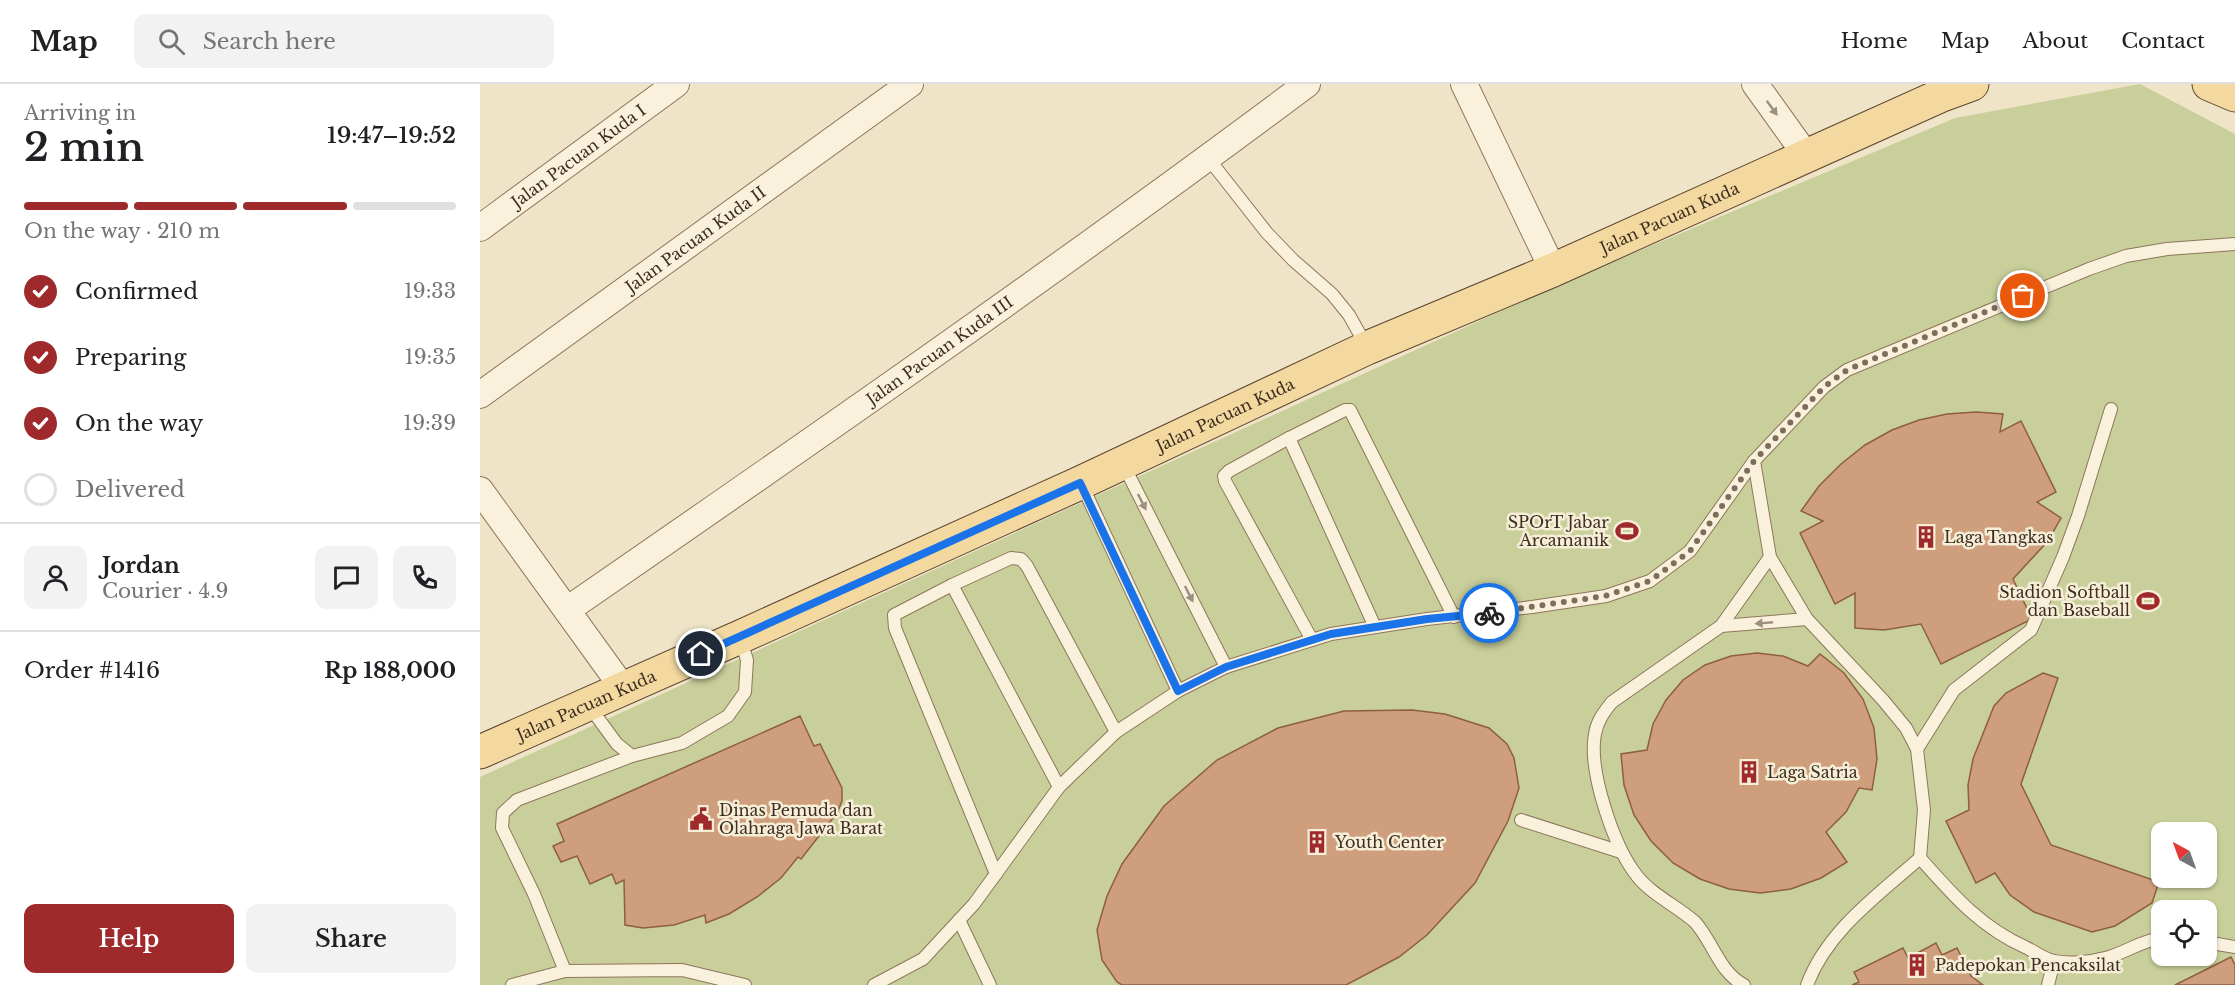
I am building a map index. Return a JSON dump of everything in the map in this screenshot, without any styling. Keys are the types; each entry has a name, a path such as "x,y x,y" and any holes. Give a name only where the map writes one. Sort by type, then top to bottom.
{"main road":[{"path":"2209,84 2235,95"},
{"name":"Jalan Pacuan Kuda","path":"480,752 740,638 1080,483 1367,348 1553,270 1798,144 1951,88"}],"street":[{"name":"Jalan Pacuan Kuda I","path":"480,228 676,84"},
{"name":"Jalan Pacuan Kuda II","path":"480,395 910,84"},
{"name":"Jalan Pacuan Kuda III","path":"567,610 1208,158 1306,84"},
{"path":"1464,84 1553,270"},
{"path":"1755,84 1798,144"},
{"path":"480,489 623,688"}],"lane":[{"path":"1208,158 1267,233 1293,260 1332,294 1349,315 1367,348"},
{"path":"874,985 923,959 974,904 1059,788 1116,732 1178,691 1226,667 1331,634 1605,596 1650,581 1690,551 1754,461 1824,387 1847,370 2089,269 2126,256 2167,249 2235,244"},
{"path":"1917,749 1954,690 2019,642 2031,630 2070,537 2111,409"},
{"path":"1312,640 1224,478 1229,471 1345,410 1350,410 1455,617"},
{"path":"1288,438 1375,627"},
{"path":"1754,461 1770,557 1807,619 1906,728 1917,749 1924,810 1920,858 1831,940 1807,985"},
{"path":"1122,463 1226,667"},
{"path":"1080,483 1178,691"},
{"path":"1744,985 1730,976 1723,967 1702,929 1644,883 1621,852 1600,793 1594,762 1595,734 1601,716 1611,702 1721,626 1770,557"},
{"path":"996,874 893,623 894,615 1011,558 1024,561 1116,732"},
{"path":"952,585 1059,788"},
{"path":"1721,626 1807,619"},
{"path":"565,971 534,894 502,828 503,813 517,800 632,756 682,743 728,716 745,692 747,660 740,638"},
{"path":"589,705 617,744 632,756"},
{"path":"1521,820 1621,852"},
{"path":"1920,858 1960,904 1982,923 2003,937 2054,961 2079,962 2105,958 2151,941"},
{"path":"959,920 990,985"},
{"path":"2217,944 2235,947"},
{"path":"2048,985 2054,961"},
{"path":"512,985 565,971 682,970 745,985"}],"green space":[{"name":"SPOrT Jabar Arcamanik","path":"2140,84 2235,134 2235,985 480,985 480,777 1558,285 1955,118"}],"building":[{"name":"Laga Tangkas","path":"1976,412 2003,414 2000,432 2021,421 2056,492 2037,502 2061,518 2048,541 2013,579 2032,619 1941,664 1921,624 1884,630 1855,628 1855,593 1835,604 1800,533 1823,521 1801,511 1819,486 1865,445 1892,430 1919,420 1947,414"},
{"name":"Laga Satria","path":"1757,653 1783,656 1808,666 1820,654 1844,673 1863,699 1874,728 1877,759 1872,790 1859,788 1846,812 1826,832 1847,862 1821,878 1791,889 1760,893 1729,889 1700,879 1673,863 1651,841 1634,815 1624,785 1621,754 1647,750 1653,724 1666,700 1683,680 1705,665 1731,656"},
{"path":"2043,673 2058,678 2021,784 2051,845 2151,879 2151,888 2157,888 2151,904 2115,926 2092,932 2034,912 2010,895 1995,873 1976,883 1946,821 1969,810 1968,785 1973,759 1994,706 2006,693"},
{"name":"Youth Center","path":"1412,710 1445,714 1489,728 1507,744 1514,758 1519,788 1508,821 1475,883 1427,935 1399,957 1346,985 1122,985 1117,982 1102,960 1097,930 1107,896 1122,864 1164,806 1217,760 1278,728 1344,711"},
{"name":"Dinas Pemuda dan Olahraga Jawa Barat","path":"800,716 814,746 820,744 842,788 842,801 837,813 801,859 798,857 781,878 757,897 729,914 706,923 705,915 674,925 643,928 625,925 624,880 616,884 612,874 590,884 577,856 561,862 553,846 564,841 557,824"},
{"name":"Padepokan Pencaksilat","path":"1936,943 1942,955 1957,948 1971,976 1983,985 1852,985 1859,982 1854,972 1903,948 1908,958"},
{"path":"2231,957 2235,965 2235,985 2175,985 2217,966"}],"way so far":[{"path":"1489,613 1605,596 1650,581 1690,551 1754,461 1824,387 1847,370 2023,296"}],"place":[{"name":"SPOrT Jabar Arcamanik","path":"1627,531"},
{"name":"Laga Tangkas","path":"1926,537"},
{"name":"Stadion Softball dan Baseball","path":"2148,601"},
{"name":"Laga Satria","path":"1749,772"},
{"name":"Dinas Pemuda dan Olahraga Jawa Barat","path":"701,819"},
{"name":"Youth Center","path":"1317,842"},
{"name":"Padepokan Pencaksilat","path":"1917,965"}],"route":[{"path":"701,654 1080,483 1178,691 1226,667 1331,634 1427,619 1489,613"}]}
